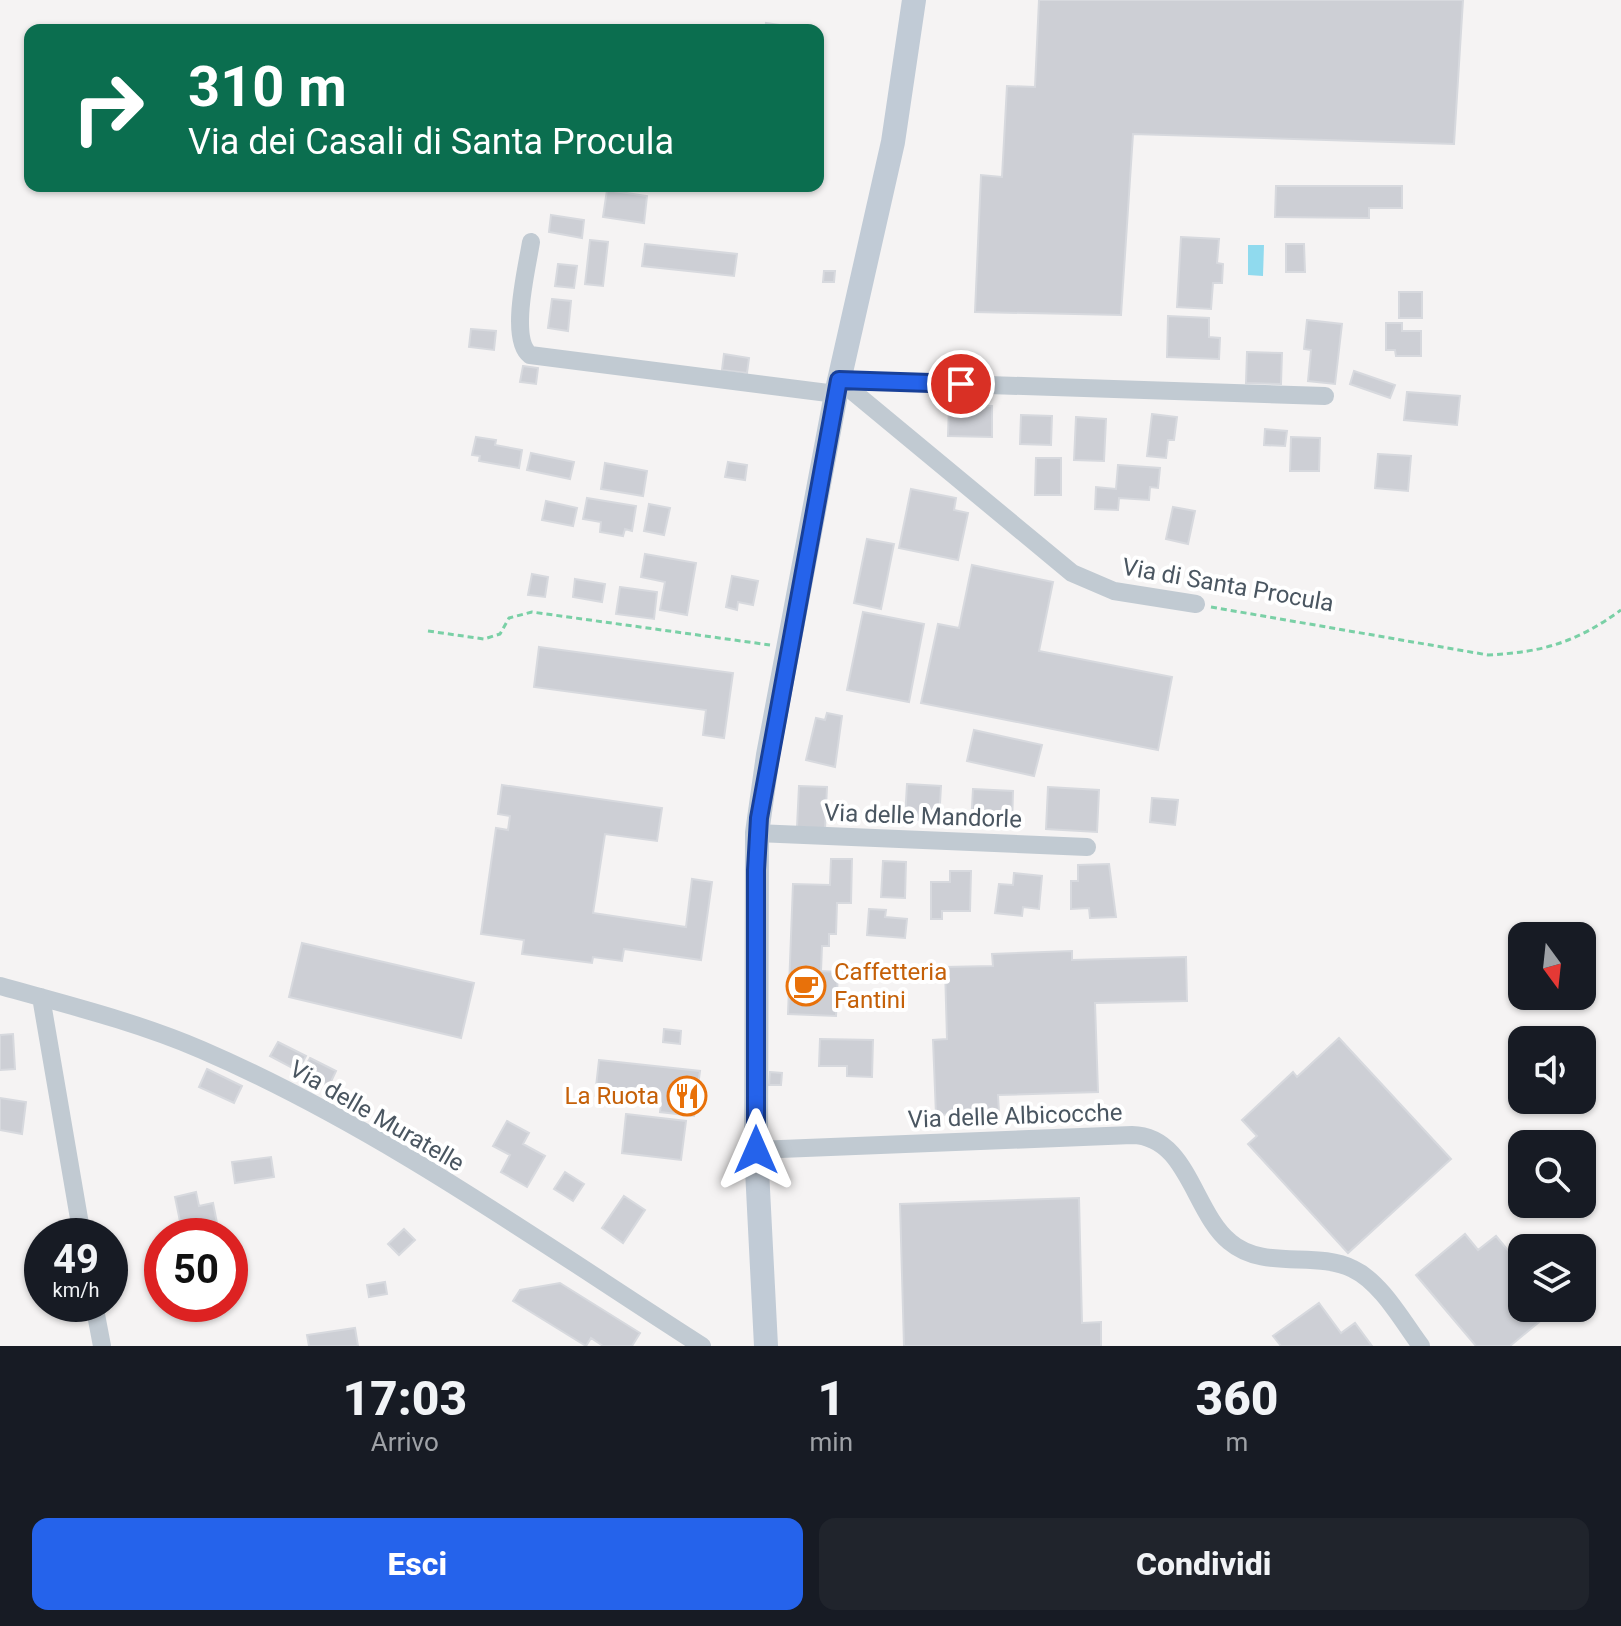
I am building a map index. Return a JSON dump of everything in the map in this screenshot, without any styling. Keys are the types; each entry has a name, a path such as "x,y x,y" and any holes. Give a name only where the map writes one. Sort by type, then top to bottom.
{"main road":[{"path":"766,1346 756,1150 757,833 838,387 893,142 914,0"}],"street":[{"path":"531,242 519,329 521,345 530,355 838,387 1325,396"},
{"name":"Via di Santa Procula","path":"838,387 1066,570 1114,591 1196,604"},
{"name":"Via delle Mandorle","path":"757,833 1087,847"},
{"name":"Via delle Muratelle","path":"0,986 168,1037 277,1085 471,1198 702,1346"},
{"path":"41,997 79,1218"},
{"name":"Via delle Albicocche","path":"756,1150 1150,1137 1170,1151 1217,1229 1231,1244 1256,1255 1338,1264 1357,1270 1370,1281 1421,1346"},
{"path":"97,1322 102,1346"}],"path":[{"name":"Via di Santa Procula","path":"1196,604 1488,655 1527,653 1557,647 1621,610"},
{"path":"428,631 493,638 502,631 509,618 532,612 789,647"}],"water":[{"path":"1248,245 1264,245 1263,276 1248,275"}],"building":[{"path":"1039,0 1463,0 1454,144 1133,134 1121,315 975,312 981,175 1002,177 1007,86 1035,87"},
{"path":"1276,186 1402,186 1402,208 1369,208 1369,218 1275,217"},
{"path":"607,192 647,196 644,223 603,217"},
{"path":"551,215 584,220 582,238 549,232"},
{"path":"1181,237 1219,239 1217,263 1223,264 1222,283 1213,283 1211,309 1177,307"},
{"path":"590,240 608,242 603,286 585,284"},
{"path":"645,244 737,254 734,276 642,266"},
{"path":"1286,244 1304,244 1305,272 1286,272"},
{"path":"558,264 577,266 574,288 555,286"},
{"path":"824,271 835,271 834,282 823,282"},
{"path":"1399,292 1422,292 1422,318 1399,318"},
{"path":"552,299 571,301 568,331 548,328"},
{"path":"1168,316 1209,318 1209,337 1220,338 1219,359 1167,357"},
{"path":"1307,320 1342,324 1335,384 1308,381 1311,350 1304,349"},
{"path":"1386,323 1402,323 1402,331 1421,331 1421,356 1396,356 1395,350 1386,350"},
{"path":"471,329 496,331 494,350 469,347"},
{"path":"1247,352 1282,353 1281,384 1246,383"},
{"path":"724,354 749,358 747,373 722,370"},
{"path":"523,366 538,368 536,384 520,382"},
{"path":"1354,371 1395,385 1390,398 1350,384"},
{"path":"1407,392 1460,396 1457,425 1404,420"},
{"path":"949,405 992,406 992,437 948,436"},
{"path":"1152,414 1177,417 1174,440 1168,440 1166,458 1147,456"},
{"path":"1021,415 1052,416 1051,445 1020,444"},
{"path":"1076,417 1106,419 1104,461 1074,460"},
{"path":"1265,429 1287,431 1285,446 1264,445"},
{"path":"476,437 496,440 495,445 522,450 519,468 479,461 480,456 472,455"},
{"path":"1291,437 1320,438 1319,471 1290,471"},
{"path":"531,453 574,462 570,479 527,470"},
{"path":"1378,454 1411,456 1408,491 1375,488"},
{"path":"1036,458 1061,458 1061,495 1035,495"},
{"path":"728,462 747,465 745,480 725,477"},
{"path":"605,463 647,471 643,496 601,489"},
{"path":"1118,465 1160,468 1158,488 1150,487 1149,500 1119,498 1118,510 1095,509 1096,487 1116,489"},
{"path":"911,489 956,498 954,510 968,513 958,560 899,548"},
{"path":"587,498 636,506 632,531 625,529 623,536 600,532 601,522 583,519"},
{"path":"546,501 577,508 573,526 542,520"},
{"path":"649,504 670,508 664,535 644,531"},
{"path":"1173,507 1195,511 1188,544 1166,539"},
{"path":"867,539 894,544 881,609 854,603"},
{"path":"645,554 696,563 687,615 660,610 665,582 641,577"},
{"path":"972,565 1053,582 1039,651 1172,677 1158,750 921,703 938,624 959,628"},
{"path":"532,574 548,577 545,597 528,595"},
{"path":"732,576 758,581 753,605 738,602 737,610 726,607"},
{"path":"575,579 605,584 602,602 573,597"},
{"path":"620,587 657,592 654,619 616,614"},
{"path":"863,612 924,624 909,702 847,690"},
{"path":"539,647 733,673 724,738 703,735 706,710 534,687"},
{"path":"827,713 842,716 835,767 806,760 816,718 825,720"},
{"path":"974,730 1042,745 1034,776 967,761"},
{"path":"907,784 941,786 939,821 905,819"},
{"path":"502,785 662,808 657,841 605,834 593,913 686,927 692,879 712,882 701,960 624,949 622,961 593,957 592,963 522,954 524,940 481,934 496,828 508,830 510,816 498,814"},
{"path":"799,786 827,787 825,829 797,827"},
{"path":"1048,787 1099,790 1097,832 1046,829"},
{"path":"973,789 1013,791 1012,827 971,825"},
{"path":"1152,798 1178,800 1175,825 1150,822"},
{"path":"831,859 852,859 851,903 837,903 836,934 829,934 829,946 822,946 821,971 838,972 836,1016 788,1014 793,884 830,885"},
{"path":"883,861 906,862 905,898 881,897"},
{"path":"1109,864 1116,917 1090,918 1089,908 1071,909 1071,881 1078,881 1078,865"},
{"path":"950,871 971,871 970,911 942,911 942,919 931,919 931,882 950,882"},
{"path":"1014,873 1042,876 1039,909 1023,907 1022,916 995,913 999,884 1013,885"},
{"path":"869,909 886,910 885,917 907,919 905,938 867,935"},
{"path":"302,943 474,983 461,1038 289,997"},
{"path":"1072,951 1072,960 1186,957 1187,1001 1095,1003 1098,1092 998,1095 999,1113 936,1115 933,1040 947,1039 945,967 993,966 992,954"},
{"path":"664,1029 681,1031 680,1044 663,1042"},
{"path":"13,1034 15,1069 0,1070 0,1035"},
{"path":"1339,1038 1451,1159 1348,1253 1248,1144 1257,1136 1242,1120 1293,1072 1297,1077"},
{"path":"820,1039 873,1040 872,1077 847,1076 847,1066 819,1066"},
{"path":"278,1042 306,1056 298,1071 270,1056"},
{"path":"310,1058 336,1071 329,1086 302,1072"},
{"path":"599,1060 700,1071 694,1116 660,1112 661,1104 595,1096"},
{"path":"207,1069 242,1086 234,1103 199,1087"},
{"path":"770,1072 782,1073 781,1085 769,1085"},
{"path":"0,1098 26,1102 22,1134 0,1130"},
{"path":"626,1114 686,1121 681,1160 622,1153"},
{"path":"507,1121 529,1133 523,1144 545,1156 527,1187 501,1172 510,1155 493,1146"},
{"path":"271,1157 274,1177 235,1183 232,1162"},
{"path":"565,1172 584,1184 573,1201 554,1189"},
{"path":"196,1192 199,1206 213,1203 216,1218 179,1218 175,1197"},
{"path":"624,1196 645,1210 623,1243 602,1228"},
{"path":"1079,1198 1082,1323 1101,1322 1101,1346 904,1346 900,1204"},
{"path":"404,1229 415,1240 399,1255 388,1244"},
{"path":"1465,1234 1478,1250 1496,1236 1508,1250 1508,1322 1539,1322 1510,1346 1476,1346 1416,1275"},
{"path":"385,1282 387,1294 369,1297 367,1285"},
{"path":"560,1283 640,1333 632,1346 603,1346 591,1338 586,1346 513,1301 520,1290"},
{"path":"1319,1303 1341,1333 1355,1323 1372,1346 1281,1346 1273,1336"},
{"path":"355,1328 358,1346 309,1346 307,1335"}],"place":[{"name":"Caffetteria Fantini","path":"806,986"},
{"name":"La Ruota","path":"687,1096"}],"route":[{"path":"756,1150 756,870 759,818 768,755 839,380 961,384"}]}
